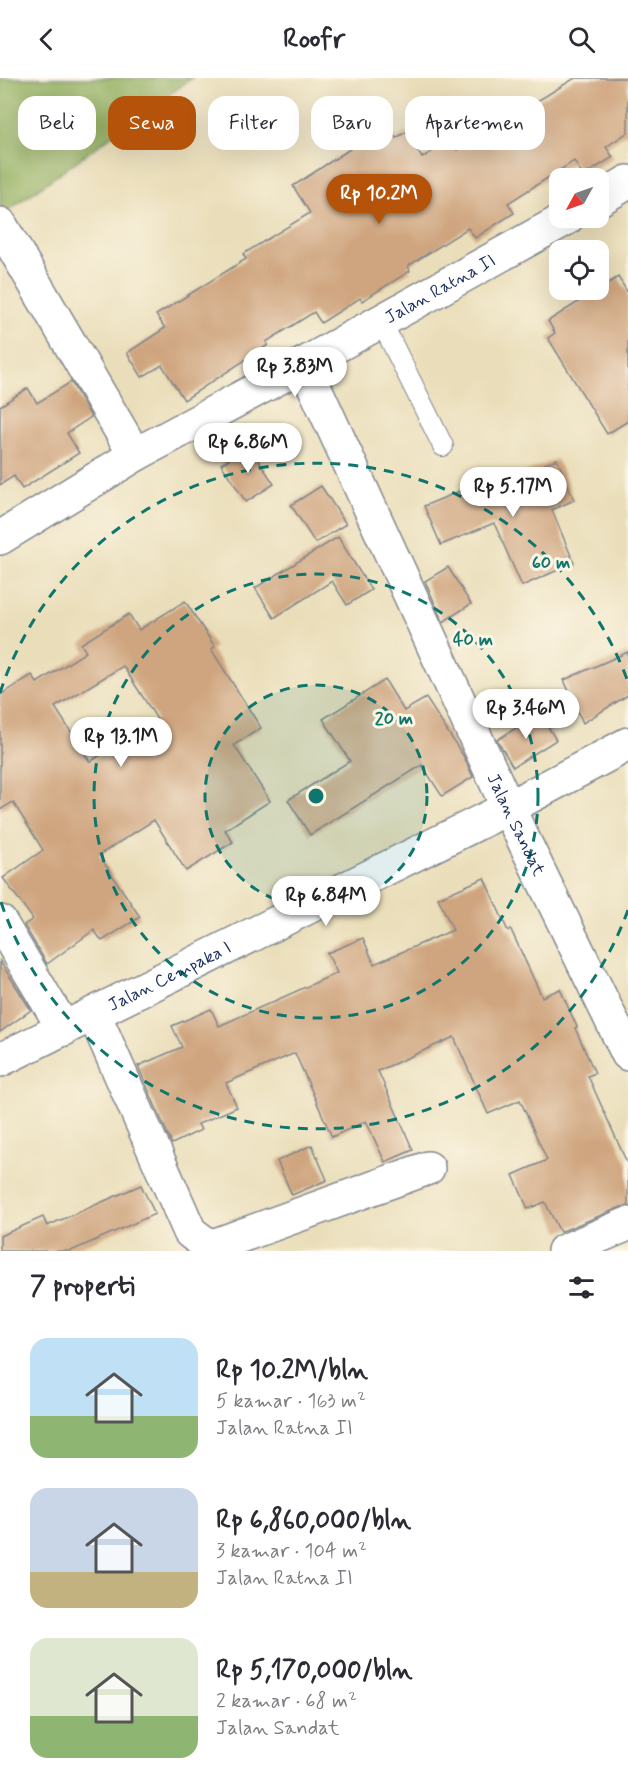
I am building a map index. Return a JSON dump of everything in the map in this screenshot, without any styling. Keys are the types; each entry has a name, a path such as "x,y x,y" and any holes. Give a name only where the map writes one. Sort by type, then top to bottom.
{"street":[{"path":"609,193 628,182"},
{"path":"0,224 135,455"},
{"name":"Jalan Ratna II","path":"0,538 135,455 549,228"},
{"name":"Jalan Sandat","path":"304,364 508,808 628,1054"},
{"name":"Jalan Cempaka I","path":"0,1060 508,808 628,744"},
{"path":"0,922 64,1029"},
{"path":"94,1014 190,1232 210,1247 428,1168"},
{"path":"564,1251 628,1224"}],"lane":[{"path":"381,321 443,446"}],"green space":[{"path":"0,78 192,78 167,96 108,96 108,138 96,147 96,96 18,96 18,150 92,150 0,216"}],"building":[{"path":"575,78 628,78 628,132 606,147 613,157 596,168 578,168 574,161 563,168 549,168 549,177 508,203 514,213 475,238 468,228 408,266 410,271 362,301 360,298 321,323 314,312 266,342 268,345 184,400 162,365 142,377 127,353 165,328 156,315 246,259 243,254 310,213 293,186 348,150 393,150 393,134 396,138 405,133 405,150 417,150 422,158 434,150 545,150 545,96"},
{"path":"618,277 628,293 628,421 607,434 548,338 555,333 548,321 581,300 609,300 609,283"},
{"path":"71,382 91,417 67,433 79,453 22,489 14,476 0,485 0,406 28,388 37,403"},
{"path":"249,446 274,484 246,502 221,464"},
{"path":"557,459 574,500 552,510 574,563 522,586 494,523 441,545 424,506 489,479 492,486"},
{"path":"321,486 346,524 315,543 291,505"},
{"path":"338,537 371,590 347,605 332,581 274,618 255,588"},
{"path":"448,567 471,604 443,622 425,581"},
{"path":"185,601 215,647 211,649 261,728 234,745 270,801 225,830 233,842 186,871 154,820 99,855 140,917 102,941 94,930 47,964 24,925 33,919 3,878 43,850 13,802 0,810 0,695 32,675 37,683 86,652 81,644 129,614 139,630","holes":["123,666 157,719 90,762 55,707"]},
{"path":"628,652 628,695 583,723 564,680"},
{"path":"385,680 404,711 426,698 464,757 473,777 442,796 422,765 310,835 288,800 350,761 323,719"},
{"path":"540,713 556,740 513,767 497,740"},
{"path":"484,878 542,997 560,989 577,1027 575,1028 595,1073 588,1076 628,1165 628,1206 560,1232 545,1202 528,1209 513,1175 547,1160 520,1100 488,1114 454,1037 378,1071 413,1150 385,1162 366,1121 332,1137 295,1053 226,1083 237,1107 198,1124 201,1130 172,1144 138,1066 182,1047 172,1026 211,1009 219,1026 337,973 327,953 363,938 374,964 453,930 438,898"},
{"path":"0,961 31,1010 0,1032"},
{"path":"312,1145 327,1180 292,1195 277,1161"},
{"path":"141,1185 155,1214 71,1251 0,1251 0,1236 43,1217 47,1226"}]}
